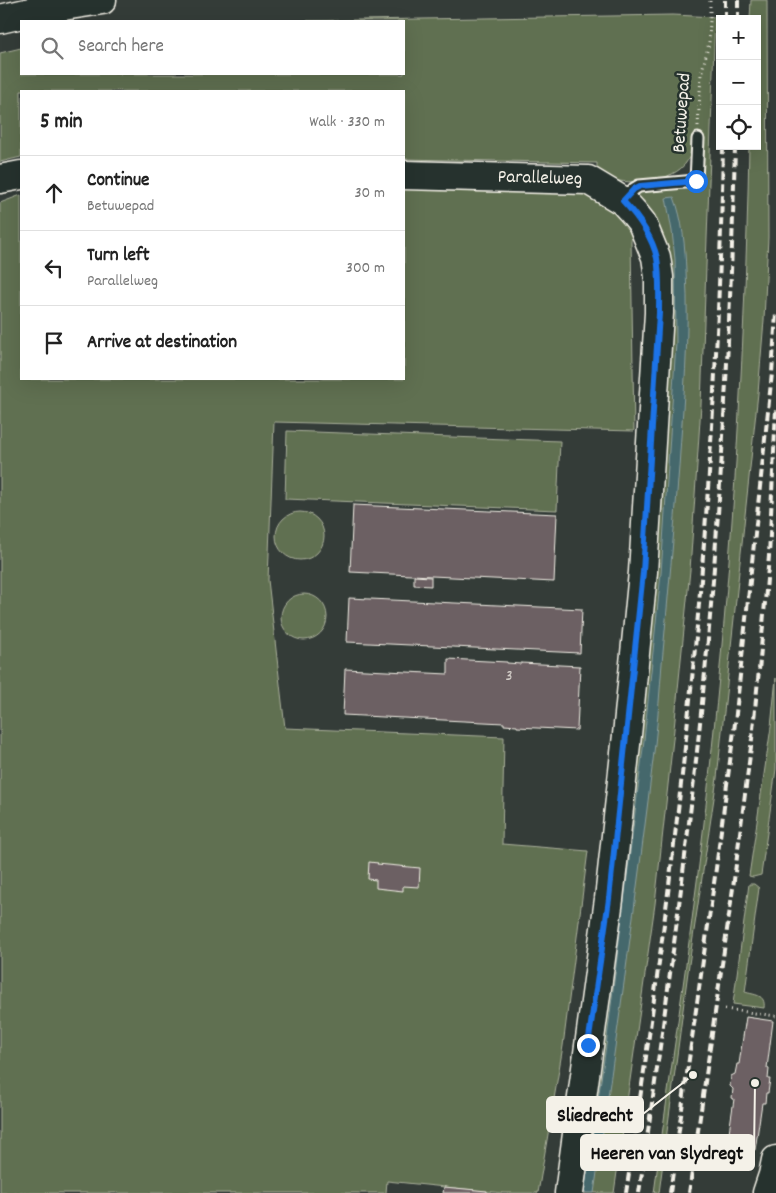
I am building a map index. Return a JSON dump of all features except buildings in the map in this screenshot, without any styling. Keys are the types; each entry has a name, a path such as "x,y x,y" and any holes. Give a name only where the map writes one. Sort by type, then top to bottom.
{"street":[{"path":"0,19 44,9 102,0"},
{"path":"0,179 20,175"},
{"name":"Parallelweg","path":"405,175 588,180 623,201 634,212 642,224 656,257 659,277 659,313 643,572 609,899 569,1193"},
{"path":"767,1193 774,1175 776,1160"}],"lane":[{"name":"Betuwepad","path":"623,201 634,189 640,186 696,181 698,139"}],"path":[{"name":"Betuwepad","path":"698,139 700,83 709,43 710,0"},
{"path":"766,1008 766,1014"},
{"path":"725,1009 776,1016"}],"green space":[{"path":"751,0 767,0 768,237 764,320 717,778 689,964 659,1193 654,1193 686,967 703,832 721,661 740,404 749,150 761,150 761,15 750,15"},
{"path":"673,15 715,17 701,405 690,570 655,904 614,1193 575,1193 665,405 636,193 701,186 702,140 692,140 687,161 672,174 651,180 628,182 613,180 597,174 597,163 405,159 405,90 20,90 20,157 0,162 0,53 20,48 20,75 405,75 405,20 358,20"},
{"path":"405,182 591,192 633,226 631,241 634,431 274,422 268,580 285,728 504,737 502,844 588,851 563,1046 538,1193 503,1193 387,1181 386,1193 0,1193 0,203 20,195 20,380 405,380"},
{"path":"287,431 560,441 557,510 285,499"},
{"path":"300,512 309,514 317,519 322,527 324,536 322,545 317,553 309,558 300,560 291,558 283,553 278,545 276,536 278,527 283,519 291,514"},
{"path":"299,594 309,594 323,604 327,617 323,630 317,636 309,640 299,640 285,630 281,622 281,612 291,598"},
{"path":"776,678 776,769 761,875 753,877 749,876 771,727"},
{"path":"749,884 754,884 759,888 745,992 761,998 764,1008 733,1004"}],"water":[{"path":"674,197 681,224 685,253 687,345 679,467 658,714 634,912 594,1193 584,1193 606,1046 644,740 661,573 676,343 675,259 666,198"}],"railway":[{"path":"725,0 725,15"},
{"path":"738,0 738,15"},
{"path":"626,1193 665,915 696,637 714,392 723,150"},
{"path":"639,1193 692,799 712,593 718,519 730,295 735,150"},
{"path":"670,1193 735,723 772,373 776,314"},
{"path":"689,1193 733,888 752,739 769,556 776,409"}],"place":[{"name":"Sliedrecht","path":"693,1075"},
{"name":"Heeren van Slydregt","path":"755,1083"}],"route":[{"path":"588,1045 609,899 643,572 659,313 659,277 656,257 642,224 623,201 629,193 640,186 696,181"}]}
